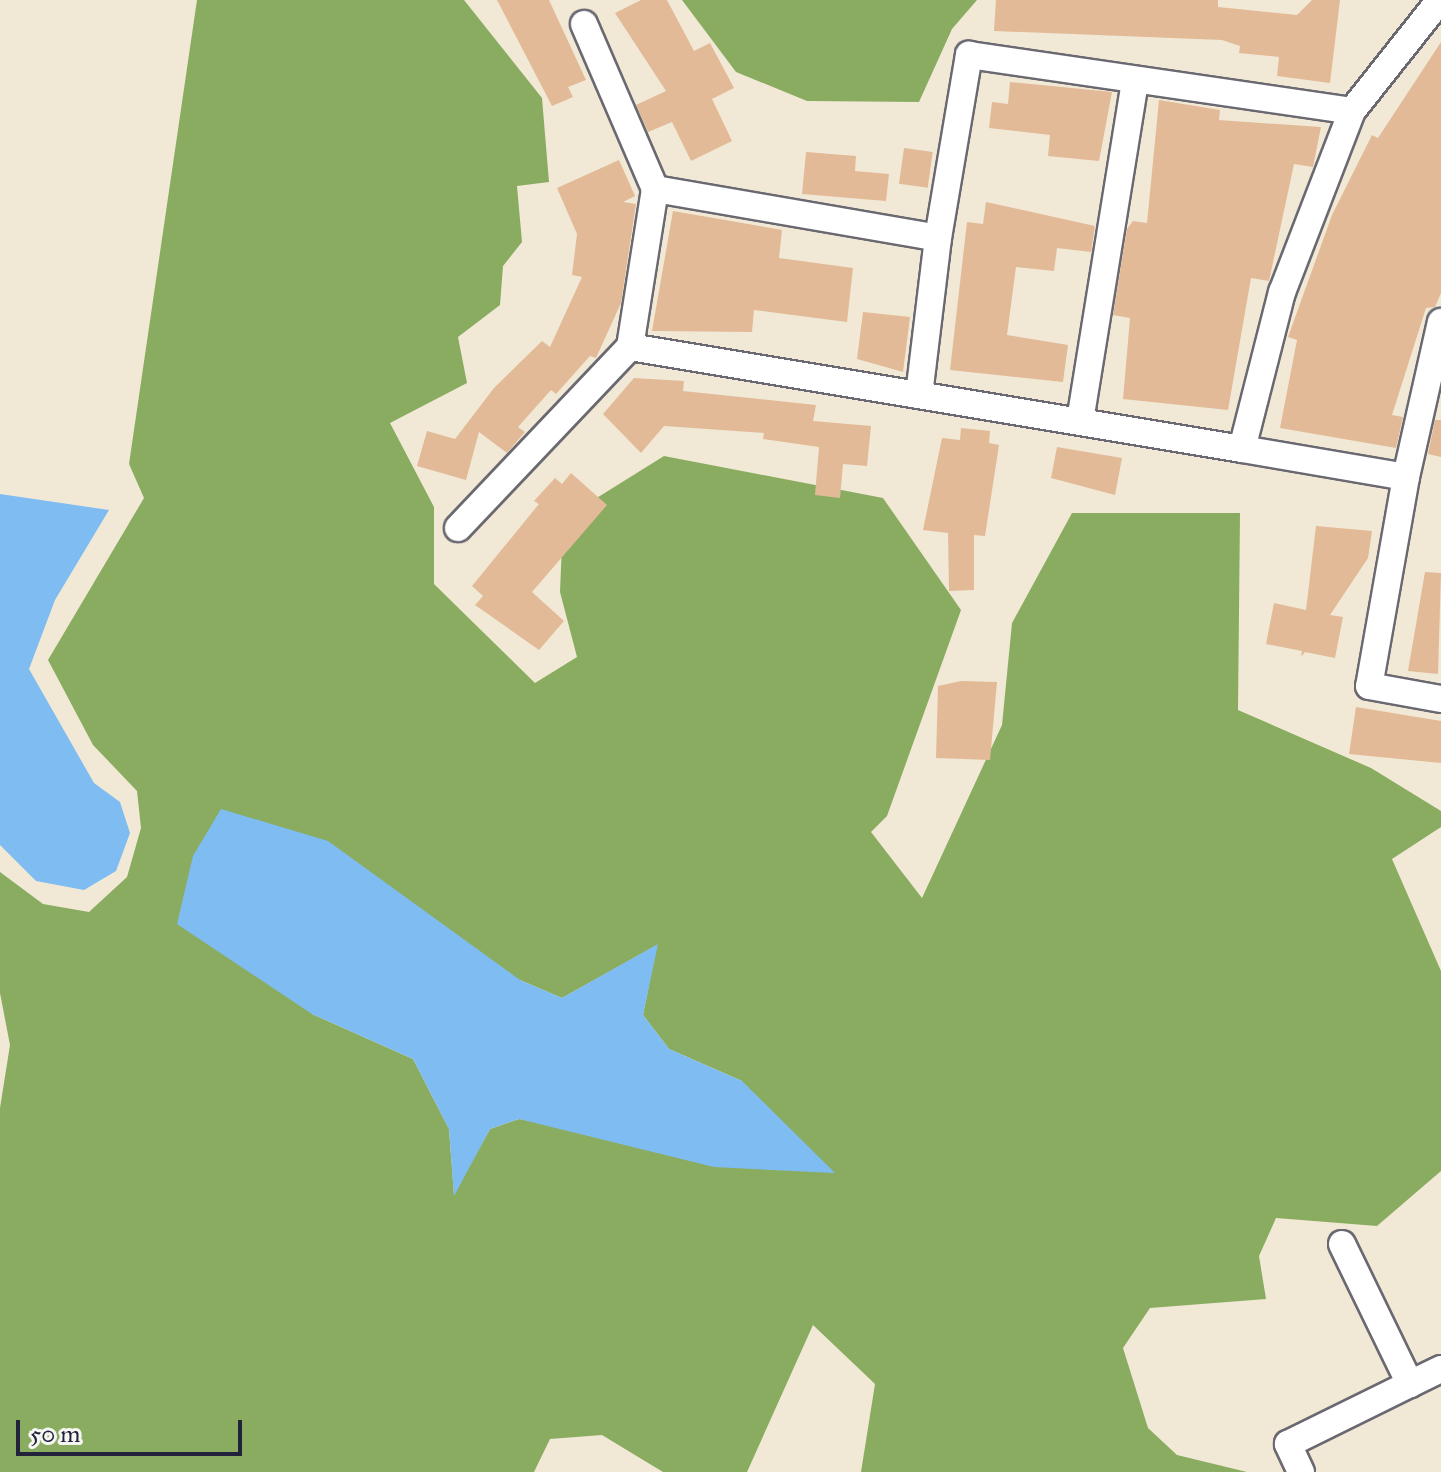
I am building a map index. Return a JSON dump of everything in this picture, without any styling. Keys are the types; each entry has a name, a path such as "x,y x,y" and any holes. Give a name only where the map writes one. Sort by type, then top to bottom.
{"street":[{"path":"1242,449 1282,292 1352,111 1440,0"},
{"path":"458,528 630,347 655,189 584,24"},
{"path":"919,395 938,238 969,55 1352,111"},
{"path":"1080,421 1135,80"},
{"path":"655,189 938,238"},
{"path":"1441,322 1406,477 1369,686 1441,699"},
{"path":"630,347 1406,477"},
{"path":"1342,1244 1410,1384"},
{"path":"1301,1472 1288,1444 1441,1369"}],"green space":[{"path":"197,0 464,0 542,98 549,182 517,186 522,242 503,266 500,305 458,337 467,383 390,423 434,507 434,584 535,683 577,657 560,592 563,519 664,456 883,498 961,610 887,816 871,832 922,898 1002,725 1012,623 1072,513 1240,513 1238,710 1371,768 1441,811 1441,827 1392,859 1441,971 1441,1171 1377,1226 1276,1218 1259,1256 1266,1299 1150,1308 1123,1348 1148,1428 1177,1455 1247,1472 861,1472 875,1384 813,1325 747,1472 663,1472 602,1435 550,1439 534,1472 0,1472 0,1108 10,1045 0,993 0,872 43,904 89,912 127,877 141,828 137,791 93,745 48,660 144,498 129,464","holes":["657,945 643,1015 669,1049 742,1081 585,1131 519,1119 490,1129 454,1194 449,1129 413,1059 312,1014 520,980 562,998"]},
{"path":"682,0 977,0 952,29 919,102 807,101 736,72"}],"water":[{"path":"0,494 109,510 55,600 29,669 94,783 120,802 130,833 116,871 84,890 36,881 0,845"},
{"path":"221,809 328,841 520,980 562,998 658,944 643,1015 669,1049 742,1081 835,1173 714,1167 519,1119 490,1129 454,1196 449,1129 413,1059 312,1014 177,924 193,856"}],"building":[{"path":"497,0 549,0 586,80 568,87 573,97 552,106"},
{"path":"641,0 667,0 694,51 710,43 734,88 712,99 732,141 691,161 672,122 648,132 636,105 666,91 615,13"},
{"path":"996,0 1218,0 1218,7 1297,15 1312,0 1340,0 1330,83 1277,76 1279,57 1239,53 1240,46 1222,40 994,31"},
{"path":"1441,42 1441,293 1435,307 1426,308 1392,415 1403,417 1396,448 1280,428 1297,340 1288,337 1332,215 1372,135 1378,138"},
{"path":"1010,82 1112,92 1099,161 1048,156 1050,135 989,128 992,102 1008,104"},
{"path":"1159,100 1220,110 1219,120 1321,127 1313,167 1294,164 1269,281 1251,278 1228,410 1123,399 1130,318 1113,315 1127,229 1133,221 1147,223"},
{"path":"904,148 933,152 928,188 899,184"},
{"path":"806,152 856,156 855,171 889,174 886,201 802,194"},
{"path":"619,160 635,196 623,202 636,204 621,303 596,358 590,356 556,394 551,390 518,427 525,432 507,453 479,432 466,480 417,466 427,431 455,439 494,388 542,341 550,347 582,277 572,275 577,234 557,188"},
{"path":"986,202 1095,226 1091,252 1057,248 1054,271 1016,267 1007,335 1068,345 1063,382 950,370 967,222 983,224"},
{"path":"673,211 782,230 779,258 853,268 847,322 754,310 752,332 652,331"},
{"path":"863,312 910,317 903,372 857,359"},
{"path":"634,378 684,381 683,391 816,405 813,421 871,426 867,466 843,464 840,498 815,495 819,447 763,439 764,433 664,426 641,453 603,414"},
{"path":"1435,420 1441,420 1441,457 1428,454"},
{"path":"961,428 990,431 989,443 999,445 985,536 974,535 974,590 949,591 948,533 923,530 942,438 960,440"},
{"path":"1057,447 1122,458 1115,495 1051,478"},
{"path":"571,473 607,505 532,592 564,621 539,650 475,605 483,596 472,586 539,504 534,501 555,478 562,484"},
{"path":"1316,526 1372,531 1368,558 1330,615 1343,617 1335,658 1305,652 1301,657 1302,651 1266,644 1274,603 1306,610"},
{"path":"1425,572 1441,573 1438,674 1408,671"},
{"path":"961,681 997,682 990,760 936,758 938,686"},
{"path":"1356,707 1441,721 1441,763 1349,754"}]}
